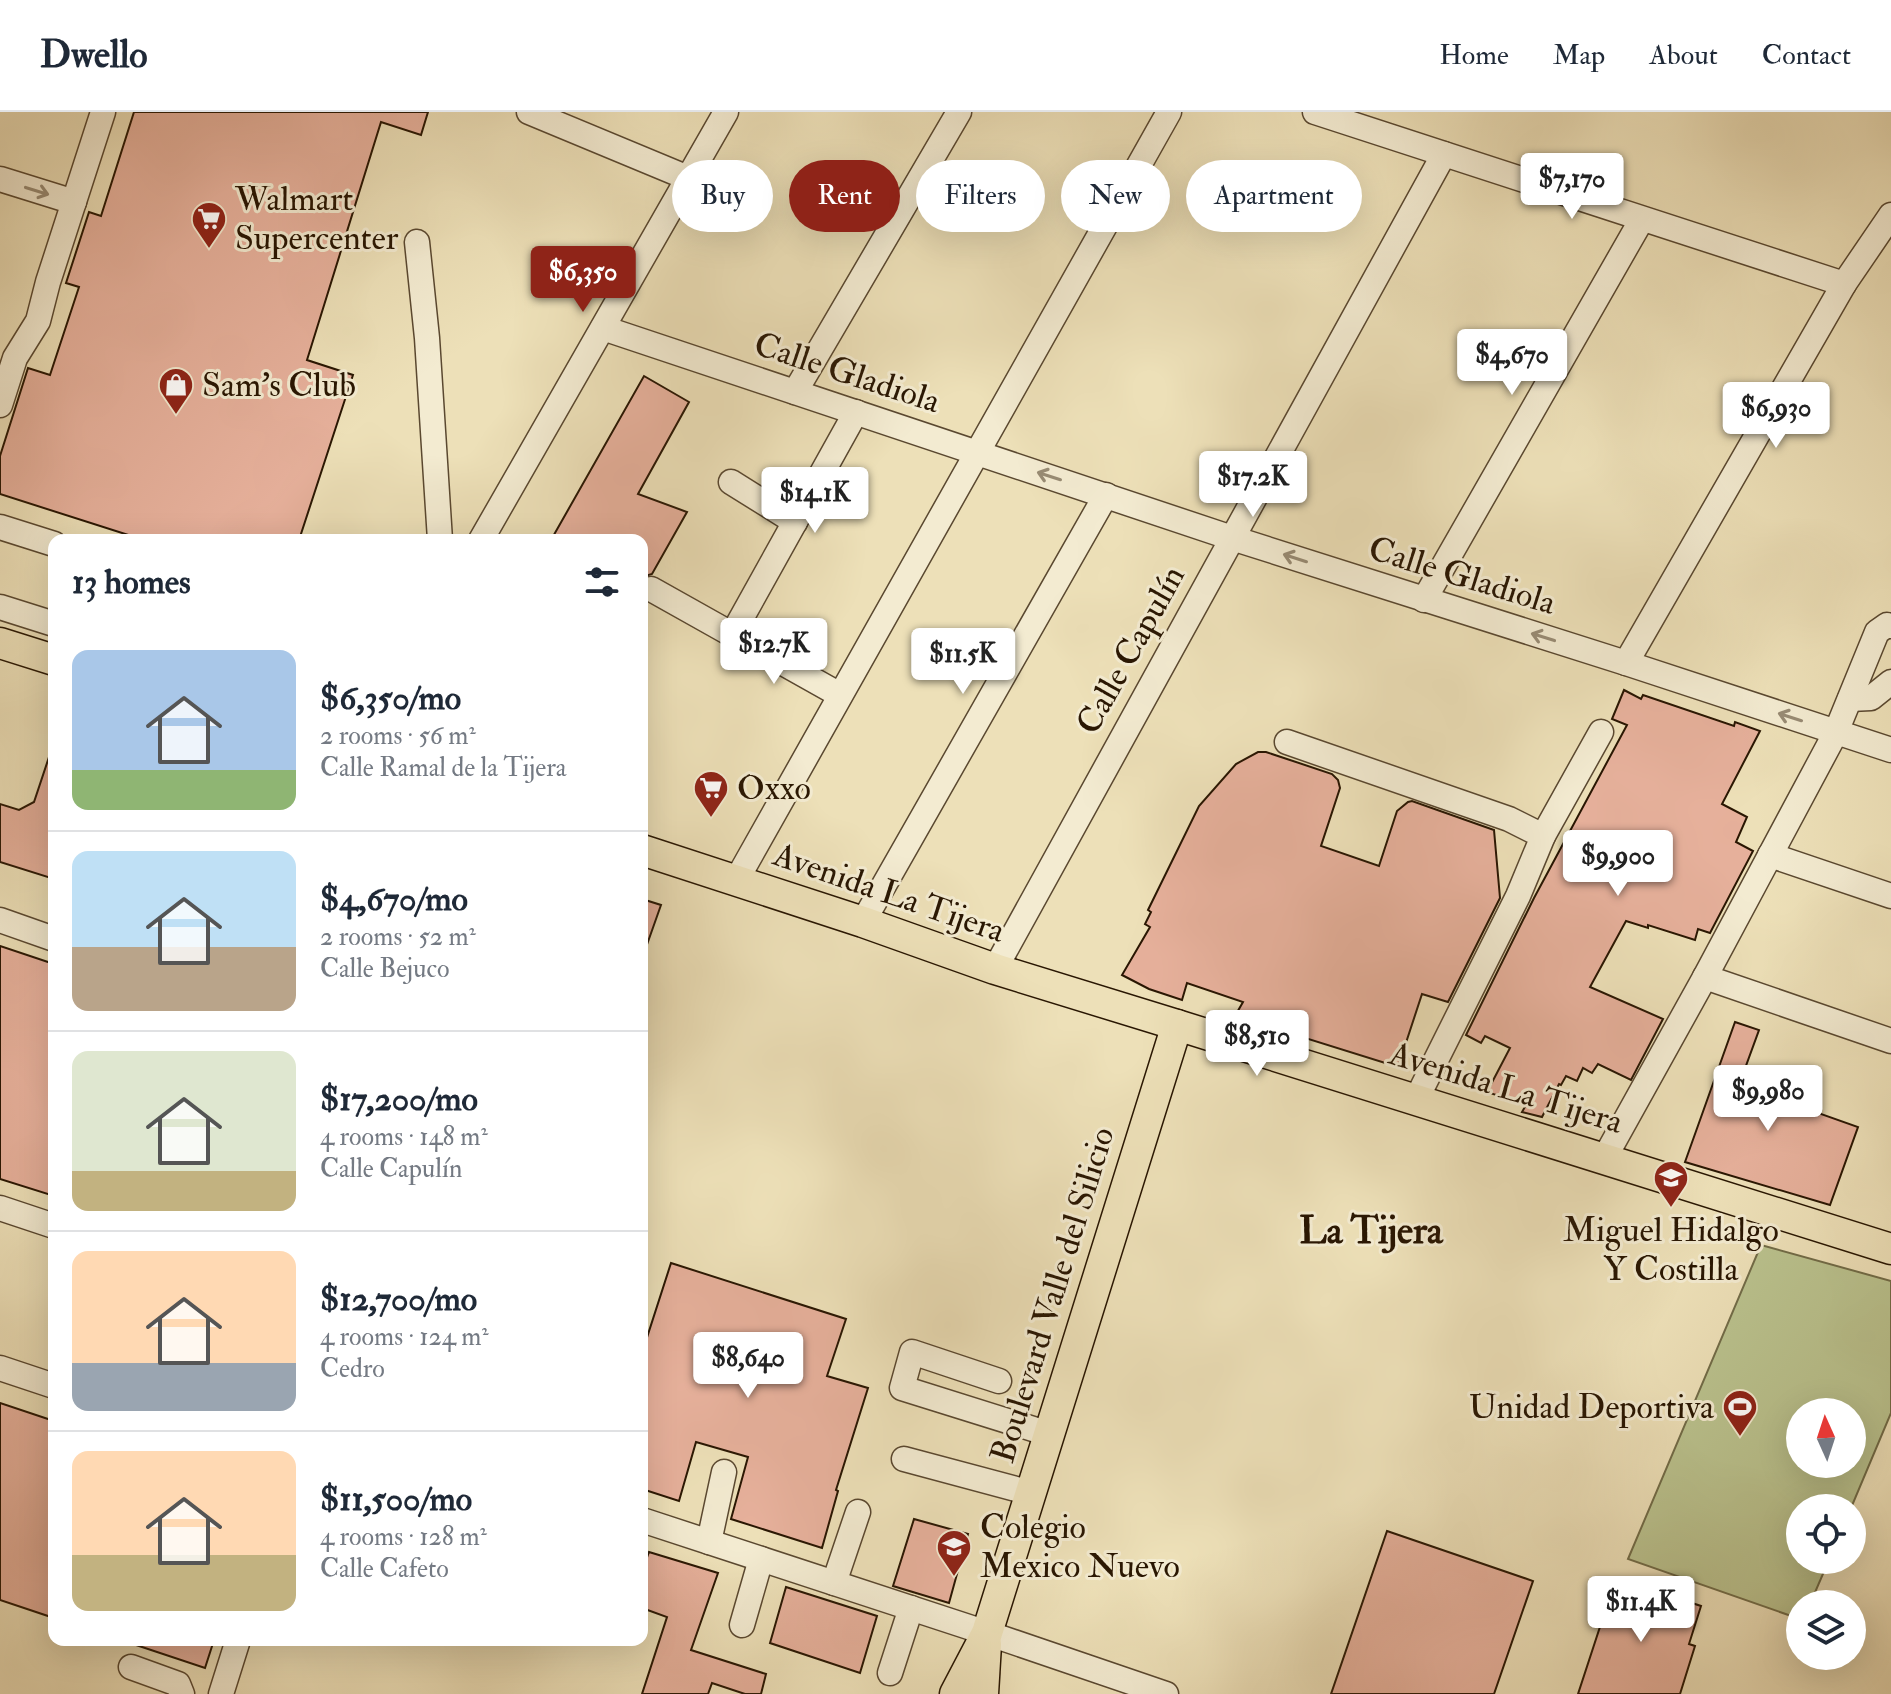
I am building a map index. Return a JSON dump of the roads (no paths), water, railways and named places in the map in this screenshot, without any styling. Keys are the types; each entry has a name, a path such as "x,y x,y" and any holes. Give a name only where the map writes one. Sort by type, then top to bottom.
{"main road":[{"path":"1,647 48,659"},
{"name":"Avenida La Tijera","path":"648,852 995,969 1891,1249"},
{"name":"Boulevard Valle del Silicio","path":"955,1694 987,1633 1177,1025"},
{"name":"Boulevard Valle del Silicio","path":"983,1694 987,1633"}],"street":[{"path":"0,405 15,358 38,321 103,112"},
{"path":"529,112 672,171"},
{"path":"698,160 726,112"},
{"path":"795,392 959,112"},
{"path":"736,881 1169,112"},
{"path":"1315,112 1844,284"},
{"name":"Calle Capulín","path":"995,969 1444,154"},
{"path":"0,179 74,202"},
{"path":"484,534 672,206"},
{"path":"1626,663 1844,284 1891,215"},
{"path":"1424,600 1642,219"},
{"path":"417,242 427,338 440,534"},
{"name":"Calle Gladiola","path":"603,328 1232,538 1836,732 1889,746"},
{"path":"732,635 856,412"},
{"path":"731,482 795,522"},
{"path":"863,922 1106,495"},
{"path":"0,527 48,542"},
{"path":"651,589 840,695"},
{"path":"0,607 48,622"},
{"path":"1604,1159 1836,732 1877,632 1887,625 1891,626"},
{"path":"1850,699 1871,698 1891,682"},
{"path":"1416,1100 1518,896 1543,836 1601,732"},
{"path":"1287,742 1509,819 1543,836"},
{"path":"1770,855 1891,896"},
{"path":"0,920 48,937"},
{"path":"1705,977 1891,1041"},
{"path":"0,1208 48,1224"},
{"path":"999,1381 912,1352 902,1388 1049,1434"},
{"path":"0,1368 48,1384"},
{"path":"904,1459 1031,1493"},
{"path":"709,1542 724,1472"},
{"path":"834,1583 858,1512"},
{"path":"648,1522 1166,1694"},
{"path":"742,1625 761,1559"},
{"path":"890,1673 911,1608"},
{"path":"221,1694 236,1646"},
{"path":"131,1667 178,1684 182,1694"}],"place":[{"name":"Walmart Supercenter","path":"209,250"},
{"name":"Sam's Club","path":"176,416"},
{"name":"Oxxo","path":"711,819"},
{"name":"Miguel Hidalgo Y Costilla","path":"1671,1209"},
{"name":"Unidad Deportiva","path":"1740,1438"},
{"name":"Colegio Mexico Nuevo","path":"954,1578"}],"district":[{"name":"La Tijera","path":"1371,1231"}]}
